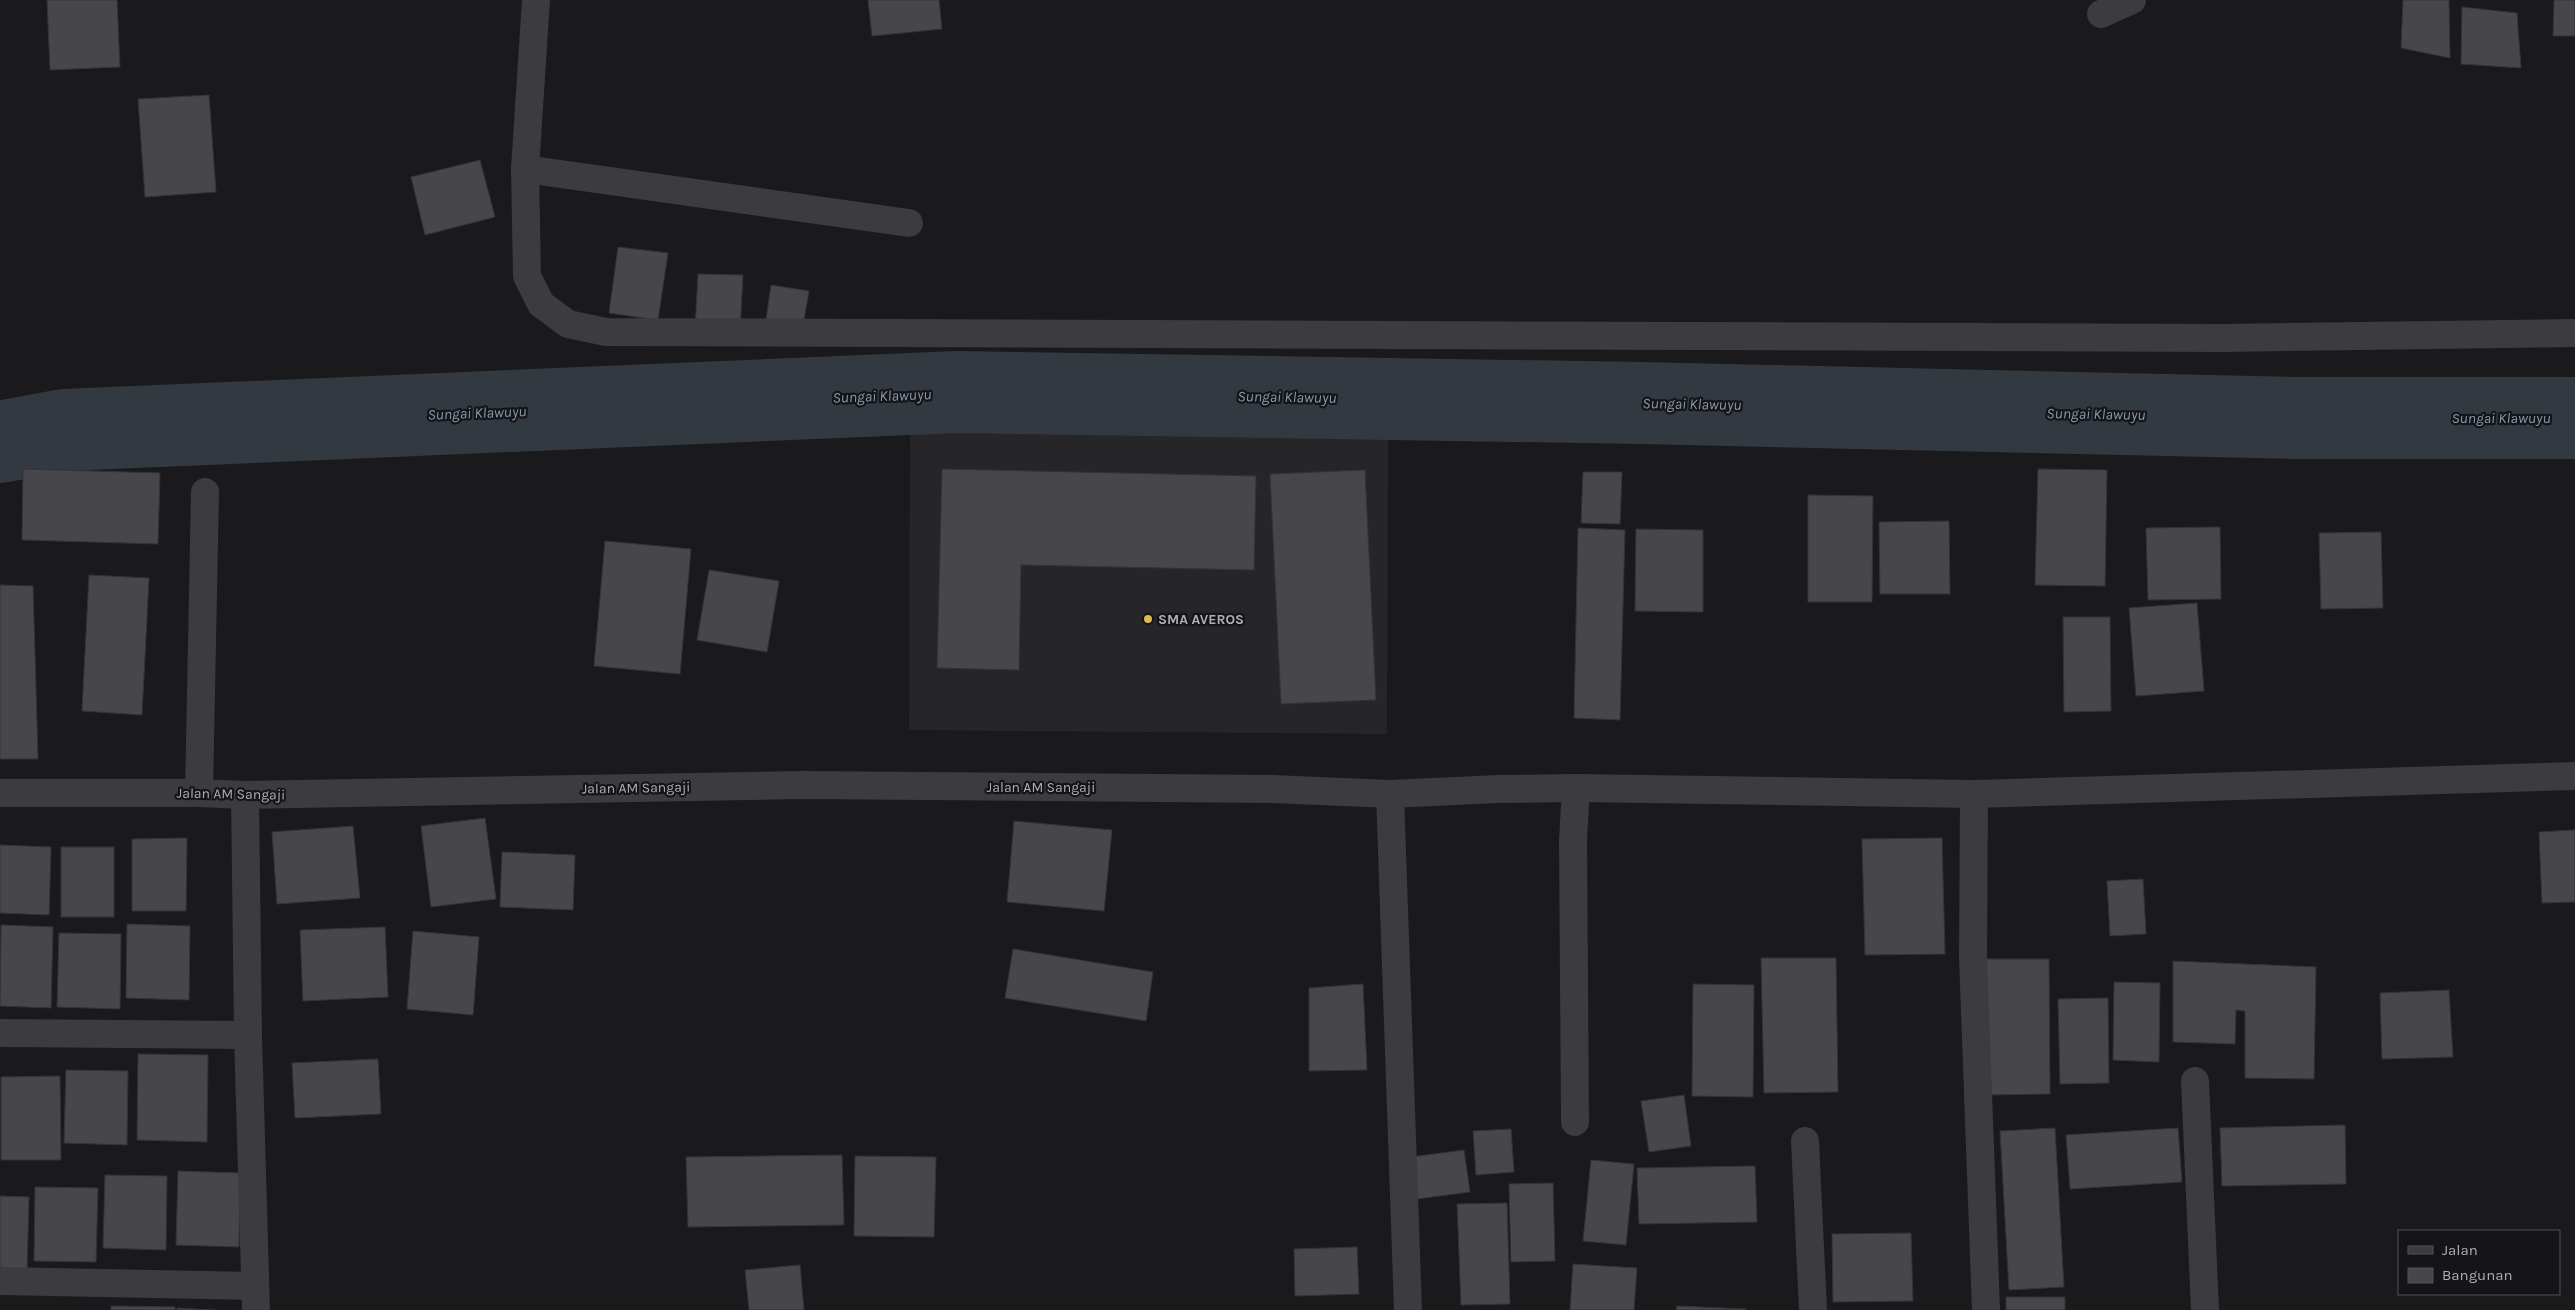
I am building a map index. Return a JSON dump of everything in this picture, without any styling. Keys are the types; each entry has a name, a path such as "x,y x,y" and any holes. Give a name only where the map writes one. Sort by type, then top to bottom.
{"street":[{"path":"536,0 525,169 527,276 541,304 568,324 606,332 2204,338 2575,333"},
{"path":"2101,14 2132,0"},
{"path":"525,169 909,223"},
{"path":"199,793 205,492"},
{"name":"Jalan AM Sangaji","path":"0,793 199,793 245,795 802,785 1272,789 1390,794 1498,789 1576,788 1974,794 2575,776"},
{"path":"1575,1122 1573,840 1576,788"},
{"path":"1390,794 1408,1310"},
{"path":"1974,794 1973,957 1986,1310"},
{"path":"0,1280 256,1298 248,1035 245,795"},
{"path":"0,1033 248,1035"},
{"path":"2195,1081 2205,1310"},
{"path":"1805,1141 1813,1310"}],"shaded area":[{"name":"SMA AVEROS","path":"910,429 1388,434 1387,734 909,730","holes":["942,469 1255,477 1253,570 1021,565 1019,669 937,668","1271,474 1376,700 1281,703"]}],"building":[{"path":"47,0 117,0 120,67 50,70"},
{"path":"868,0 939,0 942,29 872,36"},
{"path":"2403,0 2449,0 2450,58 2401,48"},
{"path":"2554,0 2575,0 2575,36 2553,36"},
{"path":"2462,7 2517,13 2521,68 2461,64"},
{"path":"209,95 216,192 145,197 138,99"},
{"path":"480,160 495,217 425,235 411,177"},
{"path":"618,247 668,253 658,320 609,313"},
{"path":"698,274 743,275 740,332 695,329"},
{"path":"771,285 809,291 803,326 766,320"},
{"path":"23,469 160,473 158,544 22,540"},
{"path":"942,469 1256,476 1254,570 1021,565 1019,670 937,668"},
{"path":"2038,469 2107,470 2105,586 2035,585"},
{"path":"1365,470 1376,700 1281,704 1270,474"},
{"path":"1583,472 1622,472 1620,524 1581,523"},
{"path":"1808,495 1873,496 1872,602 1808,602"},
{"path":"1949,521 1950,594 1880,594 1879,522"},
{"path":"2220,527 2221,599 2148,600 2146,528"},
{"path":"1578,528 1625,530 1620,720 1574,718"},
{"path":"1636,529 1703,530 1703,612 1635,611"},
{"path":"2381,532 2383,608 2321,609 2319,533"},
{"path":"605,541 691,549 680,674 594,666"},
{"path":"709,570 779,581 767,652 697,640"},
{"path":"89,575 149,578 142,715 82,711"},
{"path":"0,585 33,586 38,759 0,759"},
{"path":"2197,603 2204,691 2136,696 2129,608"},
{"path":"2063,617 2110,617 2111,711 2064,712"},
{"path":"485,818 496,899 431,907 421,826"},
{"path":"1014,821 1112,830 1104,911 1007,902"},
{"path":"353,826 360,898 277,904 272,832"},
{"path":"2575,830 2575,902 2542,903 2539,832"},
{"path":"187,838 186,911 132,911 132,839"},
{"path":"1942,838 1945,954 1865,955 1862,839"},
{"path":"0,845 51,847 49,915 0,913"},
{"path":"61,847 114,847 114,917 61,917"},
{"path":"502,852 575,855 573,910 500,907"},
{"path":"2143,879 2146,934 2110,936 2107,881"},
{"path":"127,924 190,926 189,1000 126,998"},
{"path":"1,925 53,927 51,1008 0,1006"},
{"path":"385,927 388,997 303,1001 300,930"},
{"path":"413,931 479,937 473,1015 407,1009"},
{"path":"59,933 121,934 120,1009 57,1007"},
{"path":"1013,949 1153,972 1146,1021 1005,998"},
{"path":"1761,958 1836,958 1838,1092 1764,1093"},
{"path":"1986,959 2049,959 2050,1094 1987,1095"},
{"path":"2173,961 2316,967 2314,1079 2245,1078 2245,1011 2236,1010 2235,1044 2173,1042"},
{"path":"2114,982 2160,983 2159,1062 2113,1060"},
{"path":"1363,984 1367,1070 1309,1071 1309,988"},
{"path":"1693,984 1754,985 1753,1097 1692,1096"},
{"path":"2449,990 2453,1057 2382,1059 2380,993"},
{"path":"2108,998 2109,1083 2060,1084 2058,999"},
{"path":"138,1054 208,1055 207,1142 137,1140"},
{"path":"378,1059 381,1114 295,1118 292,1063"},
{"path":"66,1070 128,1071 127,1145 64,1143"},
{"path":"60,1076 61,1160 1,1160 1,1077"},
{"path":"1684,1095 1691,1146 1649,1152 1641,1101"},
{"path":"2345,1125 2346,1184 2222,1186 2220,1128"},
{"path":"2055,1128 2064,1287 2009,1290 2000,1131"},
{"path":"2178,1128 2182,1182 2070,1189 2066,1135"},
{"path":"1511,1129 1514,1172 1476,1175 1473,1131"},
{"path":"1464,1150 1470,1192 1417,1199 1411,1157"},
{"path":"842,1155 844,1225 688,1227 686,1157"},
{"path":"855,1156 936,1157 934,1237 854,1236"},
{"path":"1591,1160 1634,1164 1626,1245 1583,1241"},
{"path":"1755,1166 1757,1222 1639,1224 1637,1168"},
{"path":"178,1171 240,1173 239,1247 176,1245"},
{"path":"105,1175 167,1176 166,1250 103,1248"},
{"path":"1553,1183 1555,1261 1511,1262 1509,1184"},
{"path":"35,1187 98,1188 96,1262 34,1261"},
{"path":"0,1196 29,1197 27,1270 0,1269"},
{"path":"1507,1203 1510,1304 1461,1305 1457,1204"},
{"path":"1911,1233 1913,1301 1833,1302 1832,1234"},
{"path":"1357,1247 1359,1294 1295,1296 1294,1249"},
{"path":"1573,1264 1637,1268 1634,1310 1570,1310"},
{"path":"800,1265 804,1310 749,1310 745,1270"},
{"path":"2006,1297 2065,1297 2065,1310 2006,1310"},
{"path":"111,1306 175,1307 175,1310 111,1310"},
{"path":"1677,1306 1746,1309 1746,1310 1676,1310"},
{"path":"177,1308 215,1310 177,1310"}],"waterway":[{"name":"Sungai Klawuyu","path":"0,442 64,430 958,392 1642,403 2294,418 2575,418"}],"place":[{"name":"SMA AVEROS","path":"1148,619"}]}
